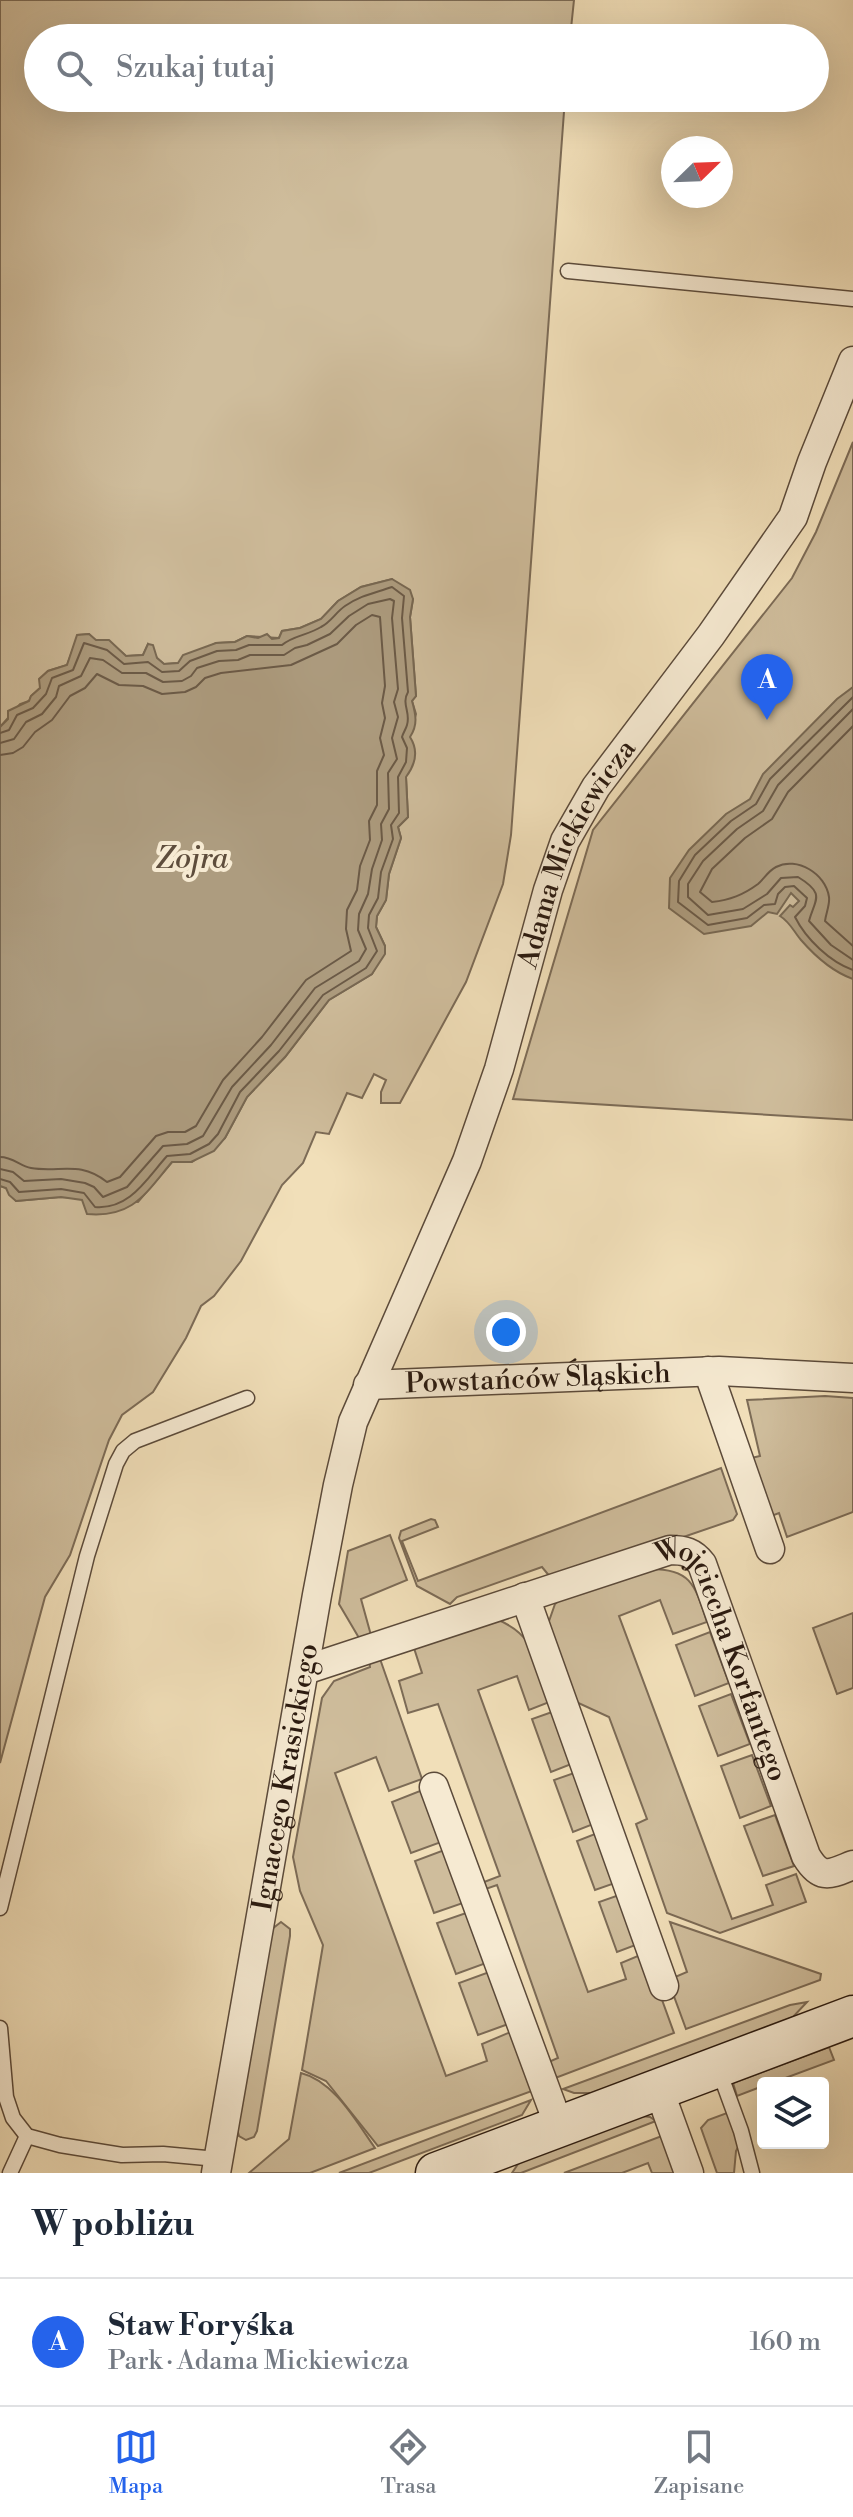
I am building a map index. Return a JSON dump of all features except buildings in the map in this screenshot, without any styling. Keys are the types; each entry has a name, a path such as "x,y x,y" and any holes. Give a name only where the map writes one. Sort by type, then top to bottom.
{"street":[{"name":"Adama Mickiewicza","path":"368,1385 467,1161 499,1069 548,890 565,841 596,787 711,635 793,517 853,361"},
{"name":"Powstańców Śląskich","path":"708,1371 770,1549"},
{"name":"Powstańców Śląskich","path":"368,1385 708,1371 853,1378"},
{"name":"Ignacego Krasickiego","path":"216,2166 338,1485 353,1422 368,1385"},
{"name":"Wojciecha Korfantego","path":"305,1670 670,1550 684,1550 696,1556 702,1564 806,1856 820,1873 831,1874 853,1865"},
{"path":"525,1597 664,1986"},
{"path":"434,1787 559,2126"},
{"path":"436,2173 495,2163 559,2126 853,2016"},
{"path":"659,2090 689,2173"}],"lane":[{"path":"568,271 853,299"},
{"path":"0,1908 87,1556 116,1464 123,1451 135,1441 247,1398"},
{"path":"0,2028 6,2097 13,2118 27,2136 122,2155 163,2154 216,2166"},
{"path":"718,2068 741,2131 752,2173"},
{"path":"10,2173 27,2136"}],"shaded area":[{"path":"0,0 574,0 571,24 24,24 24,112 564,112 511,835 503,884 466,982 400,1103 381,1103 386,1080 374,1074 362,1098 347,1093 329,1134 316,1132 303,1163 282,1185 241,1261 214,1296 201,1306 186,1338 153,1392 122,1415 109,1440 70,1555 45,1597 0,1763 0,1186 6,1188 16,1201 61,1197 138,1202 172,1162 192,1162 225,1138 247,1097 285,1057 329,1000 372,974 385,946 376,927 377,916 386,900 389,874 401,838 398,827 408,817 406,777 409,737 416,714 412,701 416,696 410,617 413,599 392,579 361,587 338,601 321,619 300,628 282,631 279,638 247,636 235,642 216,643 179,663 164,664 148,644 143,655 126,656 109,641 95,640 89,634 78,635 67,665 48,671 40,679 40,688 29,701 20,704 0,727"},
{"path":"853,442 853,1120 513,1099 593,830 792,578 816,532"},
{"path":"825,1396 853,1398 853,1512 787,1537 779,1513 766,1518 747,1459 760,1456 747,1400"},
{"path":"721,1468 737,1514 733,1520 619,1559 551,1578 542,1567 457,1597 450,1604 417,1586 399,1538 401,1531 435,1520 438,1527 402,1541 418,1581"},
{"path":"390,1535 407,1580 361,1599 372,1639 362,1643 339,1604 348,1551"},
{"path":"648,1569 674,1572 689,1581 707,1622 673,1634 660,1600 619,1616 732,1919 773,1905 766,1885 796,1874 806,1902 720,1933 667,1913 636,1824 647,1819 609,1717 574,1701 548,1624 555,1604 563,1597"},
{"path":"853,1613 853,1688 837,1694 813,1628"},
{"path":"493,1618 507,1624 527,1641 552,1701 529,1710 517,1676 478,1690 588,1992 626,1979 621,1963 645,1953 674,2033 558,2077 550,2076 544,2064 558,2058 497,1885 480,1891 479,1884 500,1876 438,1704 408,1713 399,1681 422,1673 414,1648"},
{"path":"710,1632 729,1683 695,1696 676,1645"},
{"path":"379,1656 422,1779 389,1791 376,1757 335,1773 446,2076 487,2061 482,2044 513,2031 532,2091 378,2146 326,2081 302,2070 323,1945 300,1891 293,1857 322,1698 334,1681 370,1667 369,1659"},
{"path":"731,1694 750,1744 718,1756 699,1706"},
{"path":"552,1712 574,1763 551,1772 532,1719"},
{"path":"752,1755 771,1806 740,1818 721,1766"},
{"path":"577,1772 596,1823 573,1832 554,1780"},
{"path":"425,1789 444,1841 411,1853 392,1802"},
{"path":"775,1815 794,1866 763,1876 744,1826"},
{"path":"600,1832 618,1882 595,1890 577,1841"},
{"path":"447,1849 466,1902 434,1913 415,1861"},
{"path":"622,1894 641,1943 617,1952 599,1902"},
{"path":"469,1912 489,1962 456,1974 437,1923"},
{"path":"281,1922 290,1929 290,1936 257,2131 254,2137 246,2140 239,2136 237,2129 272,1929"},
{"path":"670,1922 821,1974 820,1980 686,2029 668,1980 687,1972"},
{"path":"492,1971 511,2023 478,2035 459,1983"},
{"path":"807,2002 793,2017 781,2023 592,2093 574,2093 563,2089 790,2005"},
{"path":"829,2047 834,2060 788,2077 757,2077 757,2088 737,2096 733,2083"},
{"path":"301,2073 313,2077 334,2093 375,2148 310,2173 249,2173 289,2139"},
{"path":"531,2100 522,2115 369,2173 339,2173"},
{"path":"735,2110 743,2138 736,2151 734,2173 717,2173 701,2128 708,2120"},
{"path":"642,2116 656,2121 521,2173 512,2173 518,2164 530,2157"},
{"path":"667,2134 682,2173 652,2173 648,2163 622,2173 564,2173"}],"water":[{"name":"Zojra","path":"392,579 410,590 413,599 410,617 416,696 412,701 416,720 410,737 415,753 414,763 406,777 408,817 398,827 401,838 389,874 386,900 377,916 376,927 385,946 385,954 372,974 329,1000 285,1057 247,1097 225,1138 214,1151 191,1162 172,1162 137,1202 116,1212 87,1214 82,1200 61,1197 16,1201 6,1188 0,1186 0,727 8,719 8,711 29,701 40,688 39,679 48,671 67,665 77,635 89,634 96,640 109,640 126,656 143,655 148,644 153,645 157,658 164,664 178,663 183,655 216,643 267,634 272,639 279,638 282,631 300,628 321,619 338,601 361,587"},
{"path":"853,687 853,979 818,958 780,916 790,905 793,907 799,901 791,893 777,914 768,912 751,926 704,934 669,908 670,878 689,850 726,814 750,799 763,774 837,699"}],"place":[{"name":"Staw Foryśka","path":"767,720"}]}
